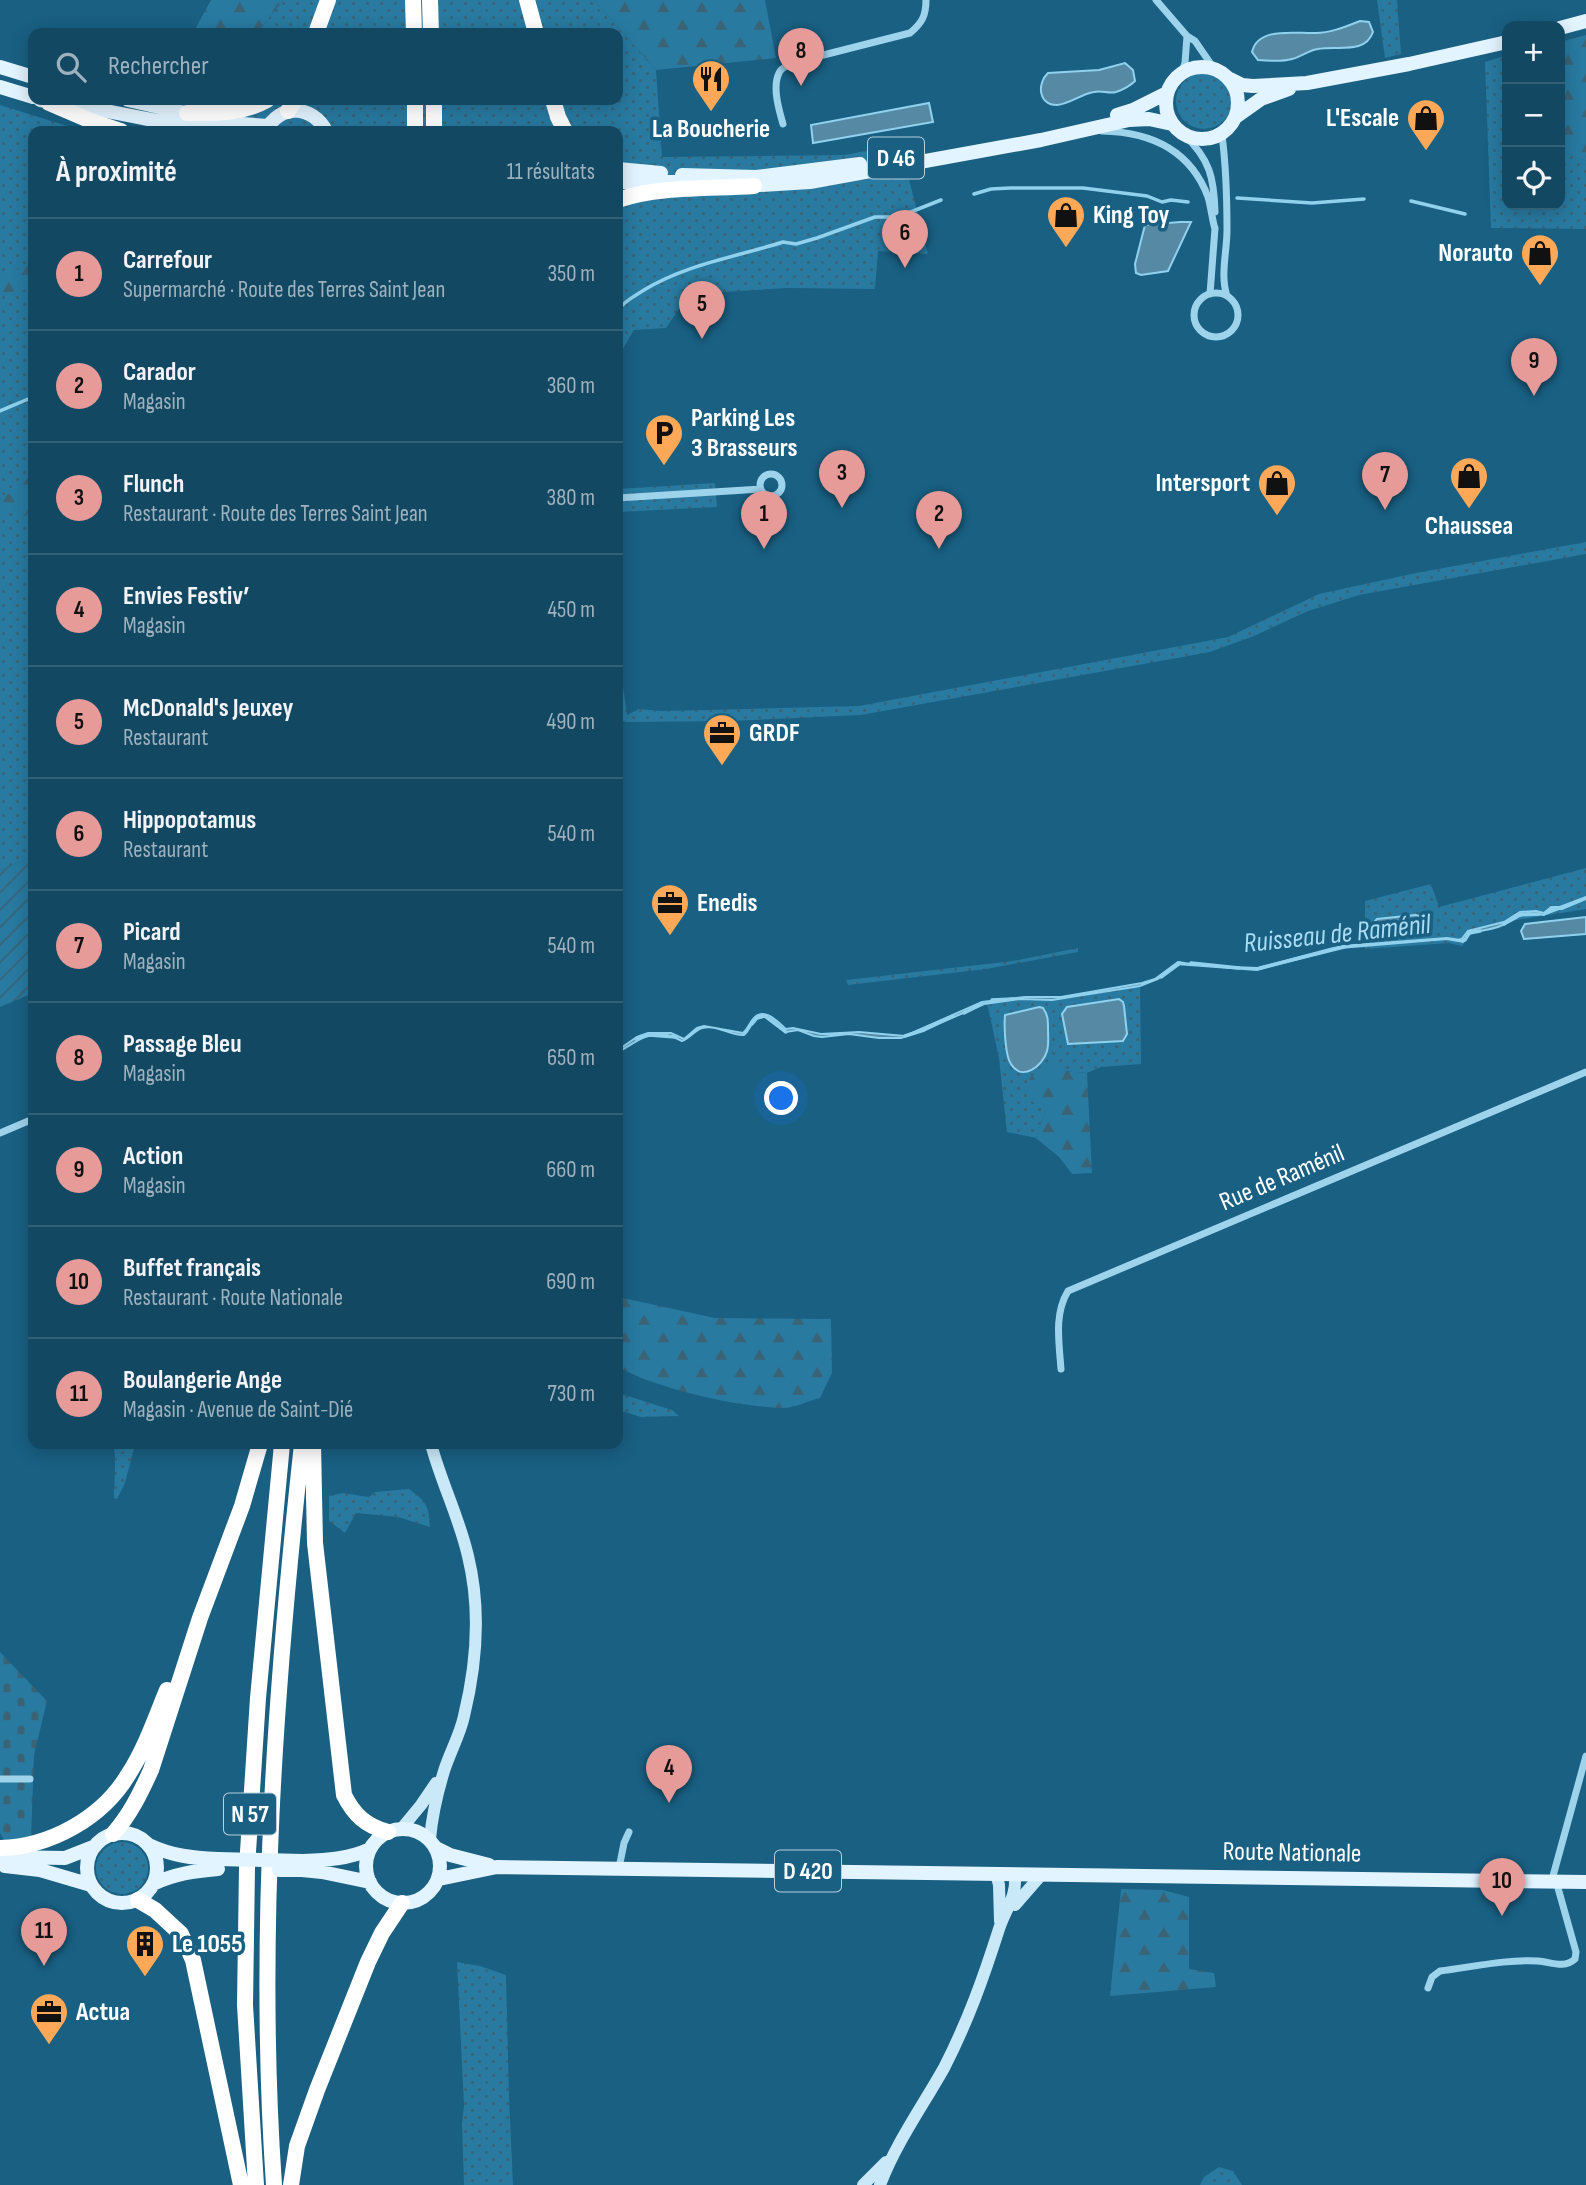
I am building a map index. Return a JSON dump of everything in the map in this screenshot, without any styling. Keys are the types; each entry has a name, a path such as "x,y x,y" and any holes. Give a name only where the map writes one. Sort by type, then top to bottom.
{"highway":[{"path":"320,28 328,0"},
{"path":"413,0 414,28"},
{"path":"430,0 431,28"},
{"path":"527,0 535,28"},
{"path":"53,105 106,126"},
{"path":"187,113 222,113 255,105"},
{"path":"415,105 415,126"},
{"path":"434,105 434,126"},
{"path":"554,105 562,126"},
{"path":"623,198 673,191 754,186"},
{"path":"113,1834 142,1791 151,1770 200,1618 242,1506 259,1449"},
{"name":"N 57","path":"256,2185 245,2005 247,1867 258,1698 282,1449"},
{"name":"N 57","path":"274,2185 269,2013 269,1857 277,1699 302,1449"},
{"path":"313,1449 314,1543 344,1795 351,1810 373,1828 395,1830"},
{"path":"0,1848 16,1848 49,1839 82,1821 109,1799 127,1777 144,1746 170,1681 200,1618"},
{"path":"138,1900 155,1910 181,1934 193,1960 241,2185"},
{"path":"291,2185 297,2147 317,2090 368,1962 382,1933 402,1903"}],"main road":[{"path":"1565,27 1586,22"},
{"path":"1230,79 1237,90 1239,104 1237,116 1222,135 1197,140 1184,135 1172,124 1167,115 1167,93 1176,78 1195,67 1216,70 1242,85 1307,83 1409,64 1502,42"},
{"path":"0,67 28,75"},
{"path":"1237,116 1261,99 1307,83"},
{"path":"0,87 28,96"},
{"name":"D 46","path":"623,169 756,177 814,171 1088,122 1133,110 1167,93"},
{"path":"72,105 183,126"},
{"path":"151,105 248,126"},
{"path":"269,126 273,119 292,105 297,110 314,116 324,126"},
{"name":"D 46","path":"623,182 697,182 754,186 810,182 1041,140 1129,120 1149,119 1172,124"},
{"path":"370,1849 366,1866 370,1882 375,1891 383,1897 402,1903 414,1902 433,1889 439,1879 441,1868 433,1844 432,1813 463,1719 473,1674 476,1633 475,1597 468,1557 432,1449"},
{"path":"0,1857 65,1858 93,1847 113,1834 132,1835 165,1853 218,1864 302,1866 359,1854 370,1849 381,1836 395,1830 421,1805 444,1771"},
{"path":"395,1830 417,1831 433,1844"},
{"name":"D 420","path":"433,1844 450,1856 497,1867"},
{"path":"93,1847 86,1870 90,1885 110,1902 129,1903 144,1896 157,1875 157,1864 149,1845"},
{"path":"153,1884 170,1876 218,1864"},
{"path":"0,1865 40,1870 90,1885"},
{"path":"302,1866 370,1882"},
{"name":"D 420","path":"439,1879 497,1867 996,1873"},
{"path":"996,1873 1000,1925"},
{"name":"Route Nationale","path":"996,1873 1586,1882"},
{"path":"880,2185 891,2157 967,2021 1000,1925 1016,1888 1015,1874"},
{"path":"1000,1925 1042,1874"},
{"path":"863,2185 891,2157"}],"street":[{"path":"783,124 776,83 782,68 792,63 910,33 921,23 926,12 926,0"},
{"path":"1156,0 1187,36 1195,41 1216,70"},
{"path":"1181,74 1185,63 1187,36"},
{"path":"1041,140 1097,131 1122,132 1141,135 1164,146 1183,159 1196,174 1209,200 1216,229"},
{"path":"1184,135 1199,148 1206,159 1214,188 1216,229 1210,294"},
{"path":"1222,135 1226,173 1224,285 1227,296"},
{"path":"1210,294 1227,296 1233,301 1238,316 1231,331 1218,337 1205,333 1196,323 1197,305 1202,298 1210,294"},
{"path":"623,498 761,489"},
{"name":"Rue de Raménil","path":"1061,1369 1058,1324 1061,1303 1068,1291 1586,1072"},
{"path":"0,1133 28,1121"},
{"path":"1428,1988 1432,1977 1440,1971 1511,1962 1537,1961 1562,1965 1570,1964 1575,1959 1576,1952 1553,1876 1586,1756"},
{"path":"0,1779 30,1779"},
{"path":"619,1868 629,1832"}],"green space":[{"path":"211,0 283,0 261,28 196,28"},
{"path":"283,0 594,0 619,28 261,28"},
{"path":"594,0 765,0 776,58 656,70 623,33 623,28 619,28"},
{"path":"1377,0 1397,0 1401,54 1385,58"},
{"path":"623,33 656,70 662,157 845,155 900,144 928,254 878,251 875,289 787,288 689,294 666,328 634,330 623,349 623,126 142,126 154,105 623,105"},
{"path":"1586,35 1586,161 1565,152 1565,41"},
{"path":"1502,57 1502,210 1565,210 1565,152 1586,161 1586,229 1491,228 1485,62"},
{"path":"1204,73 1215,75 1224,81 1230,90 1230,112 1224,121 1215,127 1204,129 1193,127 1184,121 1178,112 1176,101 1178,90 1184,81 1193,75"},
{"path":"0,105 67,126 28,126 28,858 0,870"},
{"path":"28,265 28,290 7,292 0,298 0,273"},
{"path":"28,477 26,516 6,511 0,515 0,498 19,489"},
{"path":"715,483 717,507 623,512 623,489"},
{"path":"1586,542 1586,554 1359,595 1308,611 1254,636 1210,652 861,715 623,721 623,686 627,715 639,709 661,711 859,706 1228,637 1319,594"},
{"path":"28,858 28,995 0,1007 0,870"},
{"path":"1586,868 1586,909 1492,924 1472,934 1462,946 1449,943 1365,949 1365,901 1431,884 1439,907"},
{"path":"1078,948 1078,952 986,969 848,985 846,980 1013,961"},
{"path":"1140,986 1141,1064 1101,1067 1087,1073 1063,1071 1036,1138 1007,1132 999,1058 987,1003 1072,998"},
{"path":"1046,1062 1063,1071 1087,1073 1092,1173 1072,1174 1059,1157 1036,1138 1045,1111 1031,1101 1029,1079"},
{"path":"623,1298 715,1318 831,1319 832,1373 820,1398 796,1406 764,1407 721,1400 654,1383 623,1369"},
{"path":"623,1395 672,1410 679,1416 641,1417 623,1412"},
{"path":"114,1449 134,1449 125,1483 117,1499 114,1498"},
{"path":"409,1489 426,1505 430,1527 398,1517 356,1513 345,1533 329,1521 329,1496 343,1493 369,1497 375,1492"},
{"path":"0,1652 47,1701 34,1755 31,1840 5,1842 0,1833"},
{"path":"122,1842 141,1849 148,1868 141,1887 122,1894 103,1887 96,1868 103,1849"},
{"path":"1121,1889 1163,1890 1189,1897 1189,1969 1214,1973 1216,1987 1110,1996"},
{"path":"457,1962 506,1975 513,2185 464,2185 464,2105"},
{"path":"1219,2167 1233,2171 1242,2185 1200,2185 1204,2177"}],"shaded area":[{"path":"1360,21 1369,22 1373,32 1364,44 1350,48 1318,49 1280,61 1258,60 1252,52 1262,38 1270,35 1327,32"},
{"path":"1125,63 1133,70 1135,81 1121,90 1089,93 1057,105 1046,101 1041,93 1042,82 1048,73 1099,70"},
{"path":"929,103 933,122 813,143 811,125"},
{"path":"1191,222 1168,271 1141,275 1136,273 1135,264 1145,225"},
{"path":"1586,897 1562,909 1551,909 1544,915 1530,913 1497,927 1471,932 1463,942 1447,939 1340,948 1257,970 1176,964 1158,979 1140,986 1052,1000 1020,999 984,1004 901,1038 849,1034 822,1037 798,1030 786,1032 771,1019 763,1016 755,1020 744,1035 714,1028 743,1033 754,1018 763,1014 771,1017 786,1029 793,1028 821,1034 859,1032 905,1036 982,1002 1025,997 1061,997 1142,983 1155,979 1178,962 1258,968 1341,946 1447,938 1461,940 1468,931 1504,922 1520,912 1544,913 1551,907 1563,907"},
{"path":"1415,915 1429,919 1427,932 1377,934 1377,919"},
{"path":"1586,917 1586,934 1524,939 1521,931 1525,924"},
{"path":"1119,999 1124,1006 1127,1034 1123,1041 1068,1044 1062,1014 1067,1007"},
{"path":"1043,1008 1047,1018 1047,1051 1037,1066 1021,1072 1011,1064 1007,1054 1005,1015"},
{"path":"708,1027 699,1029 682,1041 663,1034 648,1035 623,1049 637,1037 648,1033 671,1033 684,1039 697,1028"}],"waterway":[{"path":"974,194 991,189 1083,188 1147,196 1162,202 1188,202"},
{"path":"1237,198 1312,203 1364,199"},
{"path":"623,304 660,281 694,267 783,242 796,244 875,217 898,217 941,200"},
{"path":"1411,201 1465,214"},
{"path":"0,411 28,399"},
{"name":"Ruisseau de Raménil","path":"1546,913 1586,898"},
{"name":"Ruisseau de Raménil","path":"1504,924 1517,915 1539,914"},
{"name":"Ruisseau de Raménil","path":"1460,940 1465,940 1469,933 1480,931"},
{"name":"Ruisseau de Raménil","path":"1260,968 1344,947"},
{"name":"Ruisseau de Raménil","path":"1161,977 1180,963"},
{"name":"Ruisseau de Raménil","path":"1191,963 1239,968"},
{"name":"Ruisseau de Raménil","path":"992,1000 1013,999"},
{"name":"Ruisseau de Raménil","path":"964,1013 982,1004"},
{"name":"Ruisseau de Raménil","path":"752,1024 757,1018 765,1016 786,1032"},
{"name":"Ruisseau de Raménil","path":"905,1036 953,1016"},
{"name":"Ruisseau de Raménil","path":"636,1039 649,1035 676,1037"}],"place":[{"name":"Passage Bleu","path":"801,86"},
{"name":"La Boucherie","path":"711,113"},
{"name":"L'Escale","path":"1426,152"},
{"name":"King Toy","path":"1066,249"},
{"name":"Hippopotamus","path":"905,268"},
{"name":"Norauto","path":"1540,287"},
{"name":"McDonald's Jeuxey","path":"702,339"},
{"name":"Action","path":"1534,396"},
{"name":"Parking Les 3 Brasseurs","path":"664,467"},
{"name":"Flunch","path":"842,508"},
{"name":"Picard","path":"1385,510"},
{"name":"Chaussea","path":"1469,510"},
{"name":"Intersport","path":"1277,517"},
{"name":"Carrefour","path":"764,549"},
{"name":"Carador","path":"939,549"},
{"name":"GRDF","path":"722,767"},
{"name":"Enedis","path":"670,937"},
{"name":"Envies Festiv’","path":"669,1803"},
{"name":"Buffet français","path":"1502,1916"},
{"name":"Boulangerie Ange","path":"44,1966"},
{"name":"Le 1055","path":"145,1978"},
{"name":"Actua","path":"49,2046"}]}
